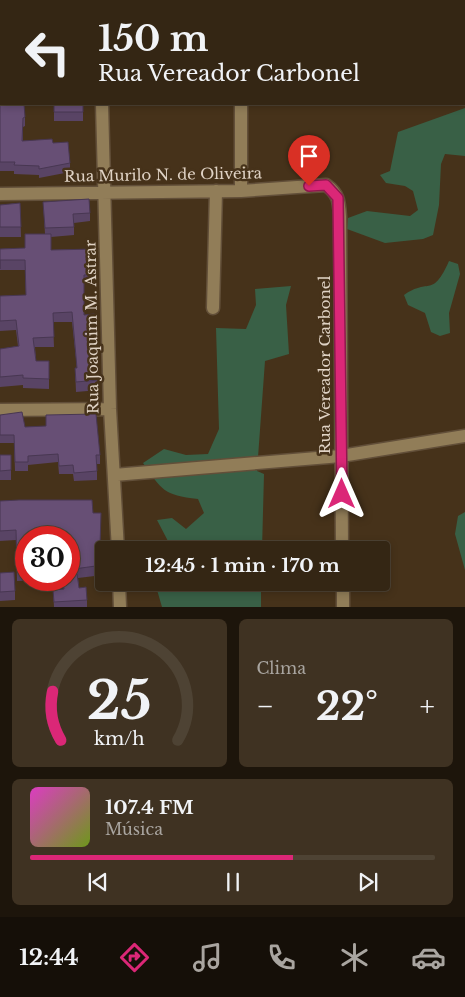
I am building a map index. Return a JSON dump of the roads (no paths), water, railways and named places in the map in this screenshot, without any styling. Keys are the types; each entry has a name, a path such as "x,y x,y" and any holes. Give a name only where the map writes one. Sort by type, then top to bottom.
{"street":[{"name":"Rua Joaquim M. Astrar","path":"102,105 110,409 118,541"},
{"path":"241,105 241,191"},
{"name":"Rua Murilo N. de Oliveira","path":"0,194 241,191 326,185"},
{"name":"Rua Vereador Carbonel","path":"326,185 338,198 340,216 342,541"},
{"path":"214,308 216,191"},
{"path":"0,410 110,409"},
{"path":"114,475 341,456 465,436"},
{"path":"119,591 120,607"},
{"path":"343,591 343,607"}]}
